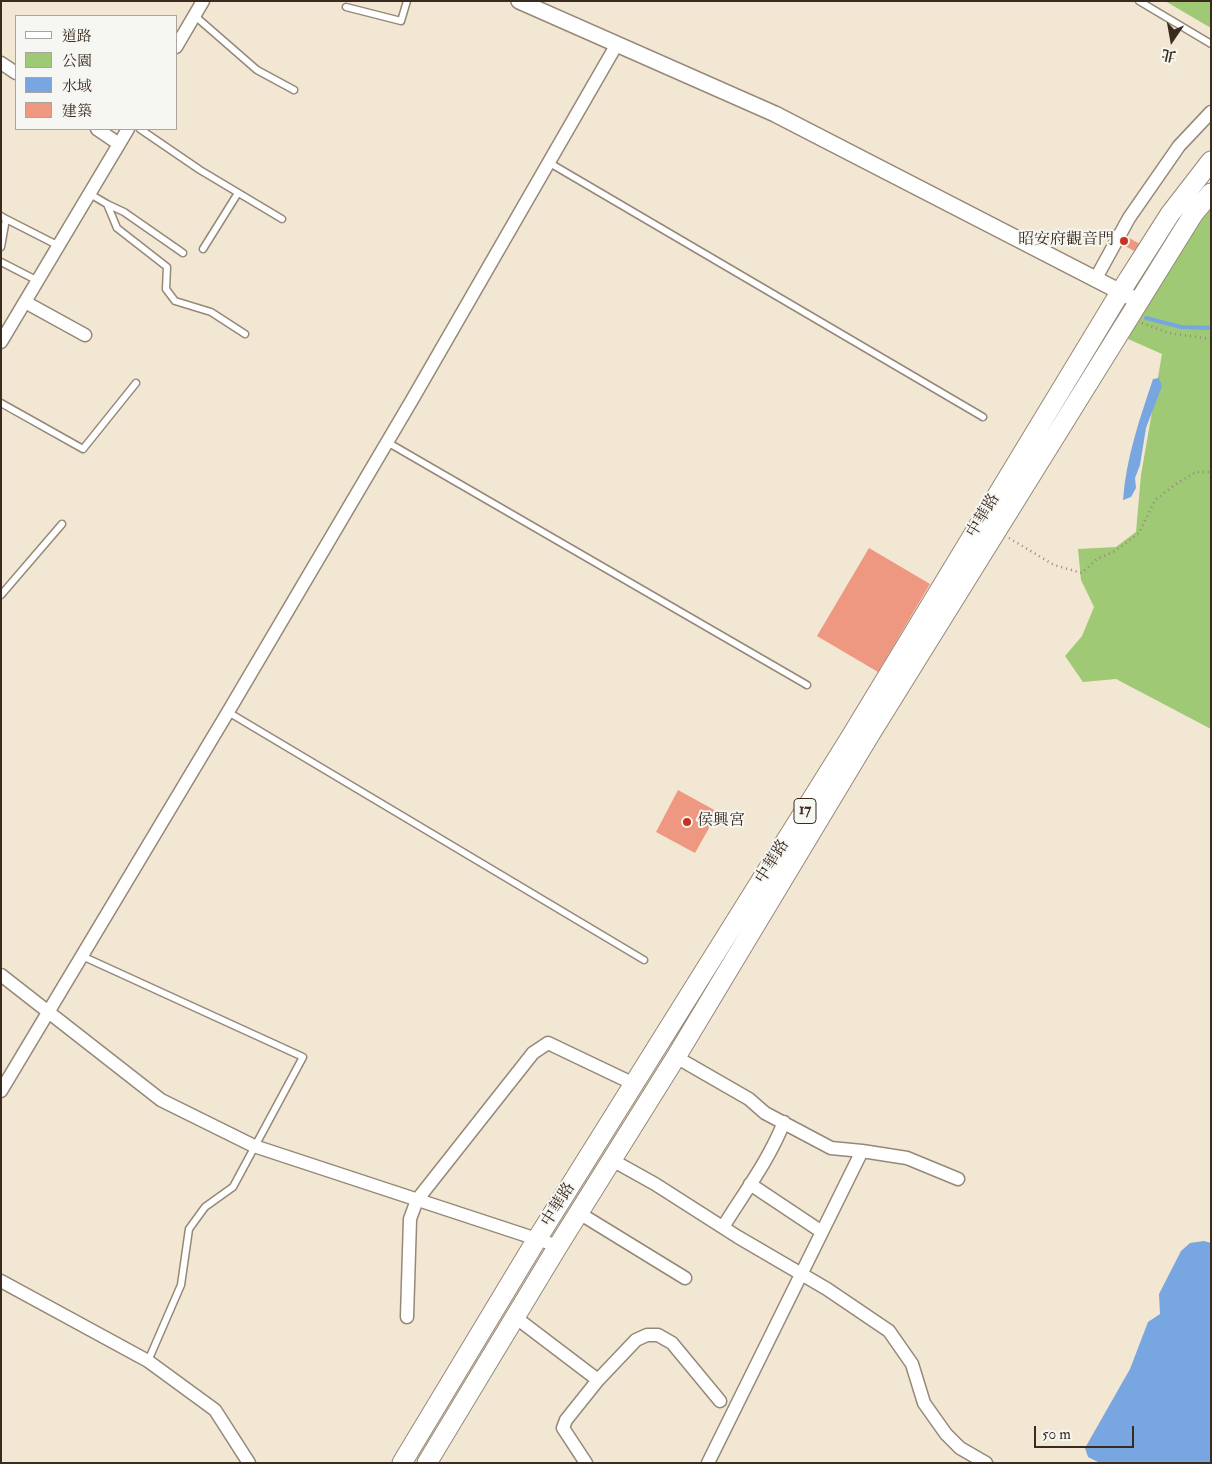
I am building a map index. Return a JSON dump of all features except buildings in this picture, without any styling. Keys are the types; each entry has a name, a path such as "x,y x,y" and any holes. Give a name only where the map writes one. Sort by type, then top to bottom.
{"main road":[{"name":"中華路","path":"402,1463 537,1239 850,738 1120,291 1170,214 1211,161"},
{"name":"中華路","path":"427,1463 558,1246 676,1057 864,745 1194,213 1211,193"}],"street":[{"path":"178,44 203,1"},
{"path":"520,1 775,114 1096,278 1120,291 1136,309"},
{"path":"1,1090 228,712 387,442 617,44"},
{"path":"1,63 15,72"},
{"path":"1096,278 1128,218 1179,146 1211,112"},
{"path":"98,130 119,144"},
{"path":"1,342 127,130"},
{"path":"25,302 86,335"},
{"path":"1,974 161,1100 254,1146 558,1246"},
{"path":"407,1317 410,1219 417,1200 533,1053 548,1043 634,1084"},
{"path":"676,1057 749,1099 765,1113 832,1148 906,1158 958,1178"},
{"path":"723,1227 778,1138 784,1122"},
{"path":"708,1463 862,1151"},
{"path":"612,1160 655,1184 890,1331 912,1364 924,1403 946,1434 960,1448 986,1463"},
{"path":"750,1184 822,1232"},
{"path":"579,1213 685,1278"},
{"path":"1,1280 148,1361 215,1410 249,1463"},
{"path":"515,1317 598,1380"},
{"path":"586,1463 563,1428 566,1420 598,1380 636,1340 647,1335 658,1335 672,1343 720,1401"}],"lane":[{"path":"346,7 401,21 407,1"},
{"path":"1139,1 1211,44"},
{"path":"195,16 257,70 294,90"},
{"path":"141,130 200,170 282,220"},
{"path":"548,162 983,418"},
{"path":"203,248 238,193"},
{"path":"90,194 124,212 183,253"},
{"path":"106,204 117,228 167,266 166,289 175,301 211,312 245,334"},
{"path":"1,247 4,217 59,246"},
{"path":"1,262 38,281"},
{"path":"1,403 83,449 136,382"},
{"path":"387,442 807,685"},
{"path":"1,595 62,524"},
{"path":"228,712 644,960"},
{"path":"82,956 303,1057 232,1187 205,1207 189,1228 181,1285 148,1361"}],"path":[{"path":"1136,309 1145,325 1169,334 1211,339"},
{"path":"997,531 1054,565 1082,573 1097,559 1115,551 1139,533 1155,500 1196,472 1211,472"}],"green space":[{"path":"1165,1 1211,1 1211,28"},
{"path":"1211,206 1211,729 1116,679 1083,682 1065,656 1082,636 1094,607 1081,580 1078,549 1116,547 1136,532 1141,475 1162,354 1128,339 1144,309"}],"water":[{"path":"1159,378 1162,386 1146,428 1140,465 1135,478 1136,488 1131,497 1123,500 1130,454 1139,423 1153,379"},
{"path":"1204,1241 1211,1243 1211,1463 1100,1463 1088,1457 1085,1448 1130,1369 1148,1322 1160,1314 1159,1294 1181,1251 1190,1243"}],"waterway":[{"path":"1146,318 1181,327 1211,328"}],"place":[{"name":"昭安府觀音門","path":"1124,241"},
{"name":"侯興宮","path":"687,822"}]}
